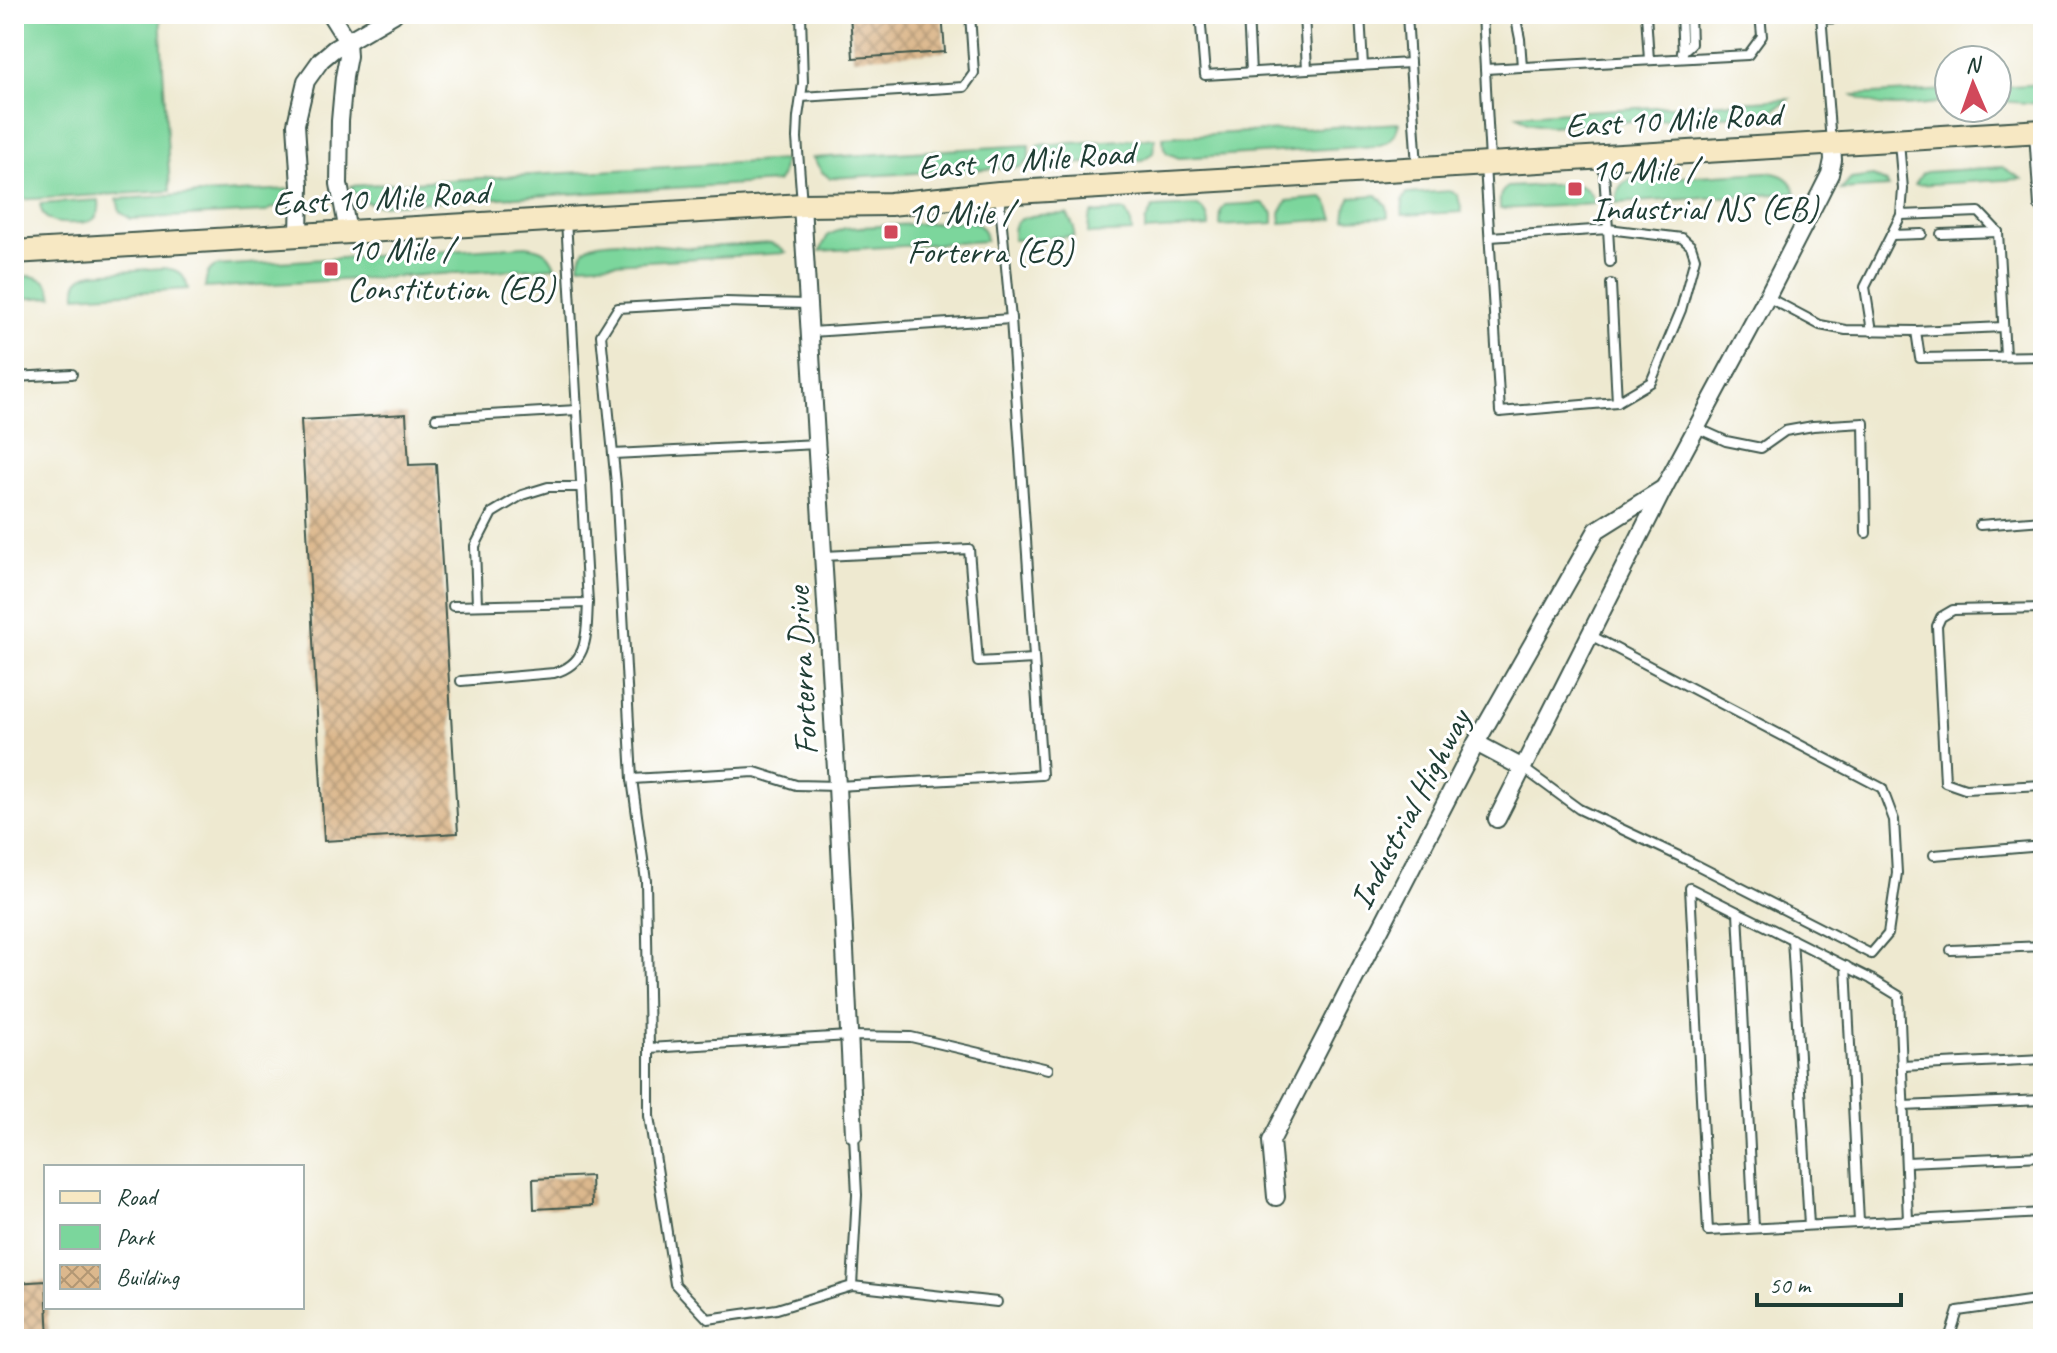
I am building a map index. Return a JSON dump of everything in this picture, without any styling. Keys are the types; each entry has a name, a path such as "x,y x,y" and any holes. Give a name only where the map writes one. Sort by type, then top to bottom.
{"main road":[{"name":"East 10 Mile Road","path":"14,252 802,205 890,204 999,193 2038,131"}],"street":[{"path":"330,14 347,41 340,121 339,184 348,232"},
{"path":"299,235 296,124 306,81 321,60 334,49 394,14"},
{"path":"1497,819 1664,488 1830,174 1832,144"},
{"name":"Forterra Drive","path":"802,205 818,444 854,1134"},
{"name":"Industrial Highway","path":"1276,1197 1271,1141 1476,743 1597,530 1664,488"},
{"path":"1476,743 1523,768"}],"lane":[{"path":"801,14 803,83 797,138 802,205"},
{"path":"801,97 964,87 974,73 970,14"},
{"path":"1200,14 1205,75 1410,63"},
{"path":"1248,14 1251,72"},
{"path":"1304,14 1307,69"},
{"path":"1360,14 1363,66"},
{"path":"1407,14 1417,168"},
{"path":"1482,14 1490,237 1500,412 1617,402 1651,382 1681,310 1695,258 1691,246 1682,238 1608,229 1490,237"},
{"path":"1515,14 1522,67"},
{"path":"1646,14 1649,60"},
{"path":"1681,14 1682,55"},
{"path":"1682,55 1691,44 1690,14"},
{"path":"1485,69 1649,60 1682,55 1748,55 1762,36 1760,14"},
{"path":"1832,144 1821,16 1904,14"},
{"path":"2038,131 2039,206 2043,205"},
{"path":"1872,331 1865,287 1901,215 1903,189 1899,140"},
{"path":"1602,158 1610,262"},
{"path":"632,779 755,772 796,785 837,786 1042,775 1011,319 999,193"},
{"path":"1901,215 1979,212 1998,232 2005,356"},
{"path":"461,681 566,670 582,653 586,638 588,603 566,220"},
{"path":"1941,234 1998,232"},
{"path":"1891,235 1922,234"},
{"path":"1611,284 1617,402"},
{"path":"1767,297 1820,325 1846,330 2003,327"},
{"path":"808,304 725,302 618,308 601,335 613,454 632,779 646,881 649,1116 675,1284 708,1319 777,1309 852,1286 997,1302"},
{"path":"811,332 1011,319"},
{"path":"1916,331 1920,358 2043,356"},
{"path":"14,377 72,374"},
{"path":"436,418 577,410"},
{"path":"1696,427 1726,441 1761,448 1785,431 1864,423 1866,533"},
{"path":"613,454 818,444"},
{"path":"477,605 475,546 492,513 522,495 548,487 581,487"},
{"path":"1980,525 2043,520"},
{"path":"824,556 969,549 978,662 1034,659"},
{"path":"453,606 588,603"},
{"path":"2043,608 1953,610 1941,617 1937,626 1945,782 1965,789 2043,785"},
{"path":"1523,768 1579,809 1871,954 1888,934 1897,873 1894,820 1882,788 1590,635"},
{"path":"1934,855 2043,846"},
{"path":"1908,1220 1899,996 1690,888 1708,1231 2043,1213"},
{"path":"1738,912 1754,1228"},
{"path":"1792,939 1809,1225"},
{"path":"1951,950 2043,946"},
{"path":"1846,966 1859,1222"},
{"path":"649,1048 849,1036 911,1037 1048,1069"},
{"path":"1902,1066 2043,1059"},
{"path":"1903,1106 2043,1100"},
{"path":"852,1286 857,1195 854,1134"},
{"path":"1906,1162 2043,1156"},
{"path":"1949,1339 1958,1311 2043,1299"}],"green space":[{"path":"14,14 160,14 170,191 14,200"},
{"path":"2043,84 2043,104 2013,102 2013,86"},
{"path":"1933,91 1933,103 1887,106 1853,95"},
{"path":"1790,99 1773,111 1761,114 1549,126 1527,122 1517,115"},
{"path":"1399,123 1391,139 1376,146 1179,158 1167,153 1163,137"},
{"path":"1155,138 1153,153 1142,160 1049,165 1040,160 1037,152 1037,145"},
{"path":"1029,145 1029,160 1021,167 830,178 813,158"},
{"path":"784,160 777,182 378,205 361,199 350,186"},
{"path":"2002,167 2022,179 1915,185 1926,172"},
{"path":"1767,172 1785,178 1796,193 1616,203 1619,188 1630,180"},
{"path":"1873,176 1888,187 1841,190 1851,179"},
{"path":"1572,184 1587,190 1594,204 1500,209 1501,194 1508,187"},
{"path":"289,189 279,204 263,212 131,219 120,212 117,199"},
{"path":"1452,191 1458,196 1462,212 1402,215 1403,200 1407,194"},
{"path":"1377,195 1387,206 1388,217 1345,219 1351,197"},
{"path":"1323,198 1334,219 1281,223 1280,213 1287,201"},
{"path":"99,200 96,217 82,223 52,221 44,216 40,204"},
{"path":"1263,203 1273,213 1273,223 1220,226 1221,211 1225,205"},
{"path":"1198,206 1206,215 1209,227 1145,231 1145,222 1153,208"},
{"path":"1125,211 1132,232 1088,234 1092,213"},
{"path":"1067,214 1074,227 1074,236 1013,240 1014,226 1023,218"},
{"path":"965,221 980,226 986,241 820,251 828,235 845,228"},
{"path":"618,241 691,248 771,243 786,253 579,265 587,247"},
{"path":"526,246 544,252 555,267 205,288 208,273 216,266"},
{"path":"163,268 180,273 188,289 76,296 79,280 88,274"},
{"path":"31,276 46,282 53,297 14,299 14,277"}],"building":[{"path":"850,14 942,14 945,52 853,58"},
{"path":"406,414 409,465 436,464 458,833 324,841 301,420"},
{"path":"591,1176 592,1206 534,1209 533,1179"},
{"path":"44,1281 49,1339 14,1339 14,1283"}],"place":[{"name":"10 Mile / Industrial NS (EB)","path":"1575,189"},
{"name":"10 Mile / Forterra (EB)","path":"891,232"},
{"name":"10 Mile / Constitution (EB)","path":"331,269"}]}
